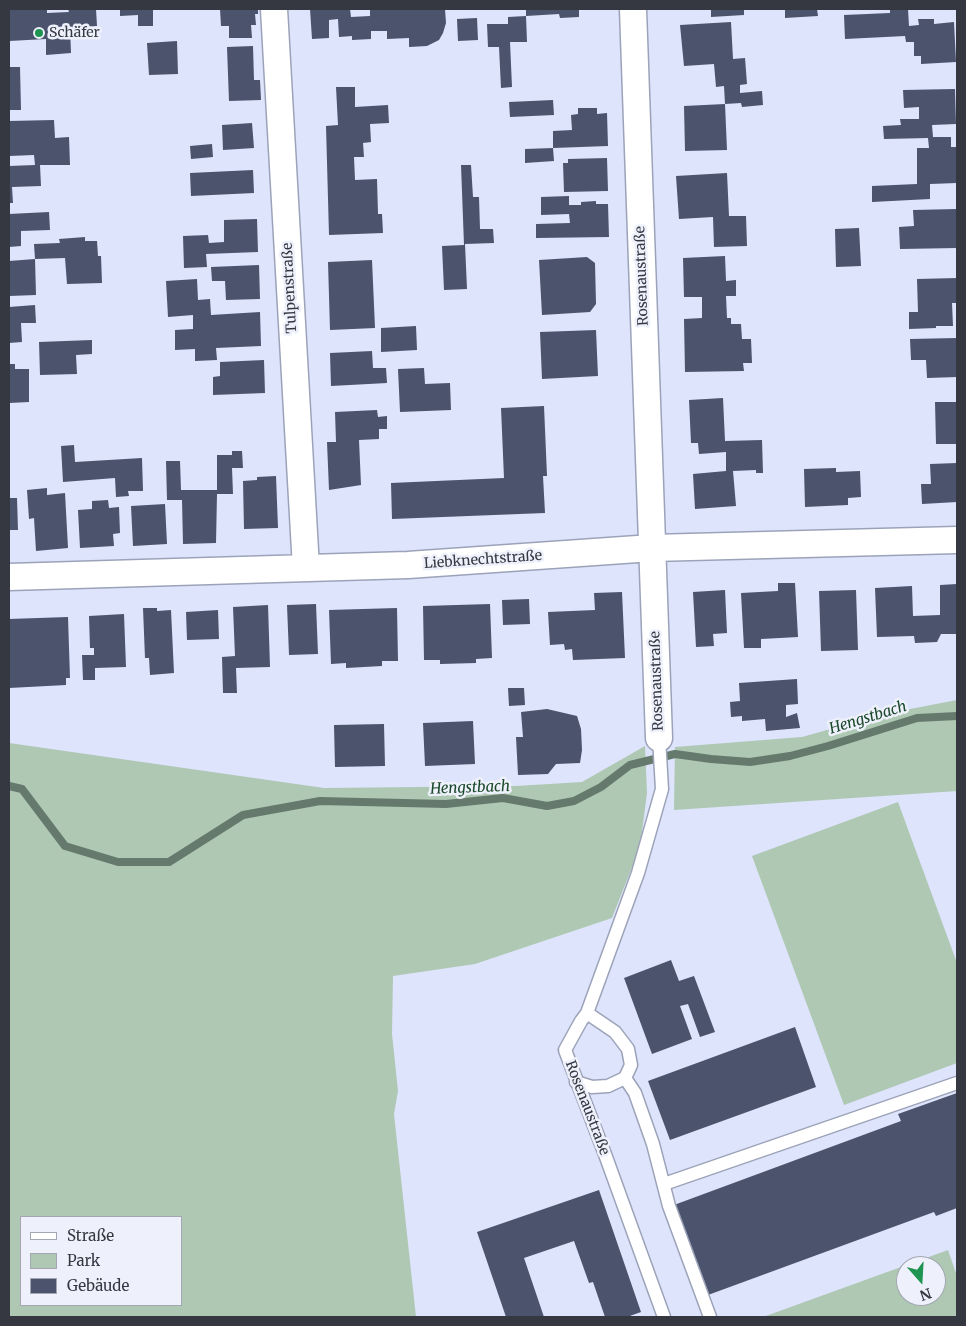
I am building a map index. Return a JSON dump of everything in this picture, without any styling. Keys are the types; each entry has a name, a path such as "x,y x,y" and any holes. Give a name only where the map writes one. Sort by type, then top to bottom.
{"street":[{"name":"Tulpenstraße","path":"274,9 306,568"},
{"name":"Rosenaustraße","path":"633,9 659,738"},
{"name":"Liebknechtstraße","path":"9,577 408,565 652,548 957,540"}],"lane":[{"name":"Rosenaustraße","path":"659,738 662,789 638,874 587,1013 565,1050 664,1317"},
{"path":"576,1082 592,1087 608,1086 625,1078 632,1065 628,1049 615,1032 587,1013"},
{"path":"625,1078 635,1092 654,1144 669,1206 710,1317"},
{"path":"664,1184 957,1083"}],"green space":[{"path":"957,700 957,791 674,810 675,747 802,737 884,714"},
{"path":"9,743 324,788 516,786 582,782 645,746 647,793 640,847 612,918 475,964 393,976 392,1034 398,1091 394,1114 416,1317 9,1317"},
{"path":"898,802 957,963 957,1063 844,1105 752,856"},
{"path":"948,1250 957,1276 957,1317 763,1317 896,1269 896,1306 946,1306 946,1256 931,1256"}],"building":[{"name":"Schäfer","path":"9,9 47,9 47,13 69,12 68,9 96,9 97,26 70,28 71,53 46,55 46,39 9,41"},
{"path":"120,9 153,9 153,26 138,26 138,15 120,16"},
{"path":"220,9 258,9 258,14 255,14 256,25 251,25 252,38 229,38 229,26 221,26"},
{"path":"310,9 350,9 351,17 370,16 370,9 445,9 446,23 439,40 427,46 409,47 409,38 387,39 387,31 371,31 371,39 352,40 352,36 339,37 338,19 329,20 329,38 312,39"},
{"path":"526,9 579,9 579,17 560,18 559,14 526,16"},
{"path":"711,9 744,9 744,15 711,17"},
{"path":"785,9 817,9 818,16 785,18"},
{"path":"890,9 908,9 909,26 919,25 918,19 934,19 934,24 954,22 956,62 921,64 921,56 914,56 914,42 906,42 905,36 845,39 844,15 890,13"},
{"path":"526,16 527,42 510,42 512,87 501,88 499,47 488,47 487,24 508,24 508,17"},
{"path":"477,18 478,40 458,41 457,19"},
{"path":"731,22 733,59 745,58 747,84 740,85 740,93 762,91 763,105 742,107 741,103 725,104 724,86 716,87 714,64 684,66 680,25"},
{"path":"177,41 178,74 149,75 147,43"},
{"path":"253,46 254,80 260,80 261,100 229,101 227,47"},
{"path":"9,67 20,67 21,110 9,110"},
{"path":"336,87 355,87 355,107 388,105 389,123 370,124 371,142 363,143 364,157 354,157 355,180 377,179 378,214 382,214 383,233 329,235 326,126 338,125"},
{"path":"955,89 956,124 932,125 933,137 951,137 951,147 957,147 957,183 930,184 930,199 872,202 872,186 917,184 917,148 929,148 928,138 884,139 883,126 901,125 900,119 919,119 919,107 904,108 903,90"},
{"path":"553,100 554,115 510,117 509,102"},
{"path":"725,104 727,150 685,151 684,106"},
{"path":"578,108 597,108 597,114 607,113 608,146 553,148 553,131 572,130 571,115 578,114"},
{"path":"54,120 55,138 69,137 70,165 40,165 41,186 12,187 13,203 9,203 9,166 35,165 34,155 9,156 9,121"},
{"path":"252,123 254,148 223,150 222,125"},
{"path":"212,144 213,157 191,159 190,146"},
{"path":"553,148 554,161 525,163 525,149"},
{"path":"607,158 608,191 564,192 563,163 568,163 568,159"},
{"path":"461,165 471,165 473,197 479,197 480,229 493,229 494,243 465,244 467,289 444,290 442,246 464,245"},
{"path":"253,170 254,193 191,196 190,173"},
{"path":"727,173 729,216 746,216 747,246 714,247 713,217 679,219 676,176"},
{"path":"569,196 569,205 581,205 581,202 596,201 596,204 608,204 609,237 536,238 536,224 570,223 569,214 541,215 541,197"},
{"path":"957,209 957,248 900,249 899,227 914,226 913,210"},
{"path":"49,212 50,230 21,231 21,246 9,247 9,214"},
{"path":"257,219 258,252 206,254 207,267 184,268 183,236 208,235 209,243 224,242 224,220"},
{"path":"859,228 861,266 836,267 835,229"},
{"path":"85,237 85,241 97,241 98,256 101,256 102,283 67,284 65,258 35,259 34,244 60,243 59,239"},
{"path":"725,256 726,281 736,280 736,296 726,296 727,318 731,318 731,324 741,324 742,339 751,339 752,363 743,363 744,371 685,372 684,319 702,318 702,297 684,297 683,258"},
{"path":"587,257 595,263 596,304 590,312 542,315 539,260"},
{"path":"35,259 36,295 9,296 9,261"},
{"path":"372,260 375,328 330,330 328,262"},
{"path":"259,265 260,299 226,300 225,281 212,281 211,267"},
{"path":"957,278 957,303 952,303 953,326 909,329 909,312 918,312 917,279"},
{"path":"197,279 198,300 210,299 211,315 260,312 261,346 216,348 217,360 195,361 195,349 175,350 175,330 193,329 193,315 168,317 166,281"},
{"path":"35,305 36,323 21,323 22,342 9,343 9,307"},
{"path":"416,326 417,350 381,352 381,328"},
{"path":"596,330 598,376 542,379 540,332"},
{"path":"957,338 957,377 927,378 926,360 911,360 910,339"},
{"path":"92,340 92,354 76,355 77,374 40,375 39,342"},
{"path":"372,351 373,368 386,368 387,383 331,386 330,353"},
{"path":"264,360 265,393 213,395 213,377 220,376 220,362"},
{"path":"9,364 15,364 15,369 29,369 29,402 9,403"},
{"path":"424,368 425,384 450,383 451,410 400,412 398,369"},
{"path":"723,398 725,441 762,440 763,473 756,473 756,470 733,471 736,506 695,509 693,474 726,471 726,452 699,454 698,443 691,443 689,400"},
{"path":"935,402 957,402 957,444 936,444"},
{"path":"544,406 547,476 543,476 545,513 392,519 391,483 504,478 501,408"},
{"path":"377,410 378,417 387,416 387,429 379,429 379,439 359,440 361,485 329,490 327,442 336,442 335,412"},
{"path":"74,445 75,462 142,458 143,491 128,491 129,496 116,497 115,478 63,482 61,446"},
{"path":"232,451 242,451 243,468 232,468 233,494 217,494 216,543 183,544 182,500 167,500 166,461 180,461 181,490 217,490 217,455 232,455"},
{"path":"957,463 957,502 922,504 921,484 931,484 930,464"},
{"path":"836,468 836,472 860,471 861,497 848,498 848,505 805,507 804,469"},
{"path":"276,476 278,528 244,529 243,481 257,480 257,477"},
{"path":"47,488 47,495 65,493 68,548 36,551 34,518 29,519 27,490"},
{"path":"9,498 17,498 18,530 9,530"},
{"path":"108,500 109,508 119,507 120,533 113,534 114,546 80,548 78,510 92,509 92,501"},
{"path":"165,504 167,544 133,546 131,506"},
{"path":"778,583 795,583 798,637 761,639 761,648 744,648 741,593 778,591"},
{"path":"957,584 957,634 941,634 937,642 915,643 914,636 877,637 875,588 912,586 913,616 940,615 940,585"},
{"path":"725,590 727,633 713,634 714,646 696,647 693,592"},
{"path":"856,590 858,650 821,651 819,591"},
{"path":"622,592 625,658 573,660 572,649 565,650 564,644 550,645 548,612 595,610 594,593"},
{"path":"529,599 530,624 503,625 502,600"},
{"path":"316,604 318,654 289,655 287,605"},
{"path":"490,604 492,658 476,659 476,663 440,664 440,660 424,660 423,606"},
{"path":"268,605 270,667 236,668 237,693 223,693 222,657 235,656 233,607"},
{"path":"143,608 157,608 157,611 171,610 174,673 150,675 149,658 145,658"},
{"path":"397,608 398,661 382,661 382,666 346,668 346,663 331,664 329,610"},
{"path":"218,610 219,639 187,640 186,612"},
{"path":"124,614 126,667 95,668 95,680 83,680 82,655 94,655 94,648 90,648 89,616"},
{"path":"68,617 70,678 66,678 66,685 9,688 9,619"},
{"path":"797,679 798,704 786,705 786,717 797,713 800,728 766,731 765,719 742,721 742,716 731,717 730,702 740,701 739,683"},
{"path":"508,688 524,688 525,705 509,706"},
{"path":"547,709 577,716 581,729 582,750 580,763 556,764 548,774 518,775 516,737 523,737 521,712"},
{"path":"473,721 475,764 425,766 423,723"},
{"path":"384,724 385,766 335,767 334,725"},
{"path":"671,960 679,981 694,976 715,1032 700,1037 688,1004 680,1006 692,1039 652,1054 624,978"},
{"path":"795,1027 816,1087 670,1140 648,1081"},
{"path":"957,1093 957,1208 936,1216 934,1212 708,1295 674,1205 901,1121 898,1114"},
{"path":"599,1190 641,1312 627,1317 605,1317 593,1282 589,1283 574,1241 524,1258 544,1317 506,1317 477,1232"}],"waterway":[{"name":"Hengstbach","path":"9,786 22,789 65,846 118,862 169,862 243,815 320,801 446,804 503,798 547,806 574,801 601,787 630,765 675,754 750,762 790,756 828,746 917,718 957,716"}],"place":[{"name":"Schäfer","path":"39,33"}]}
